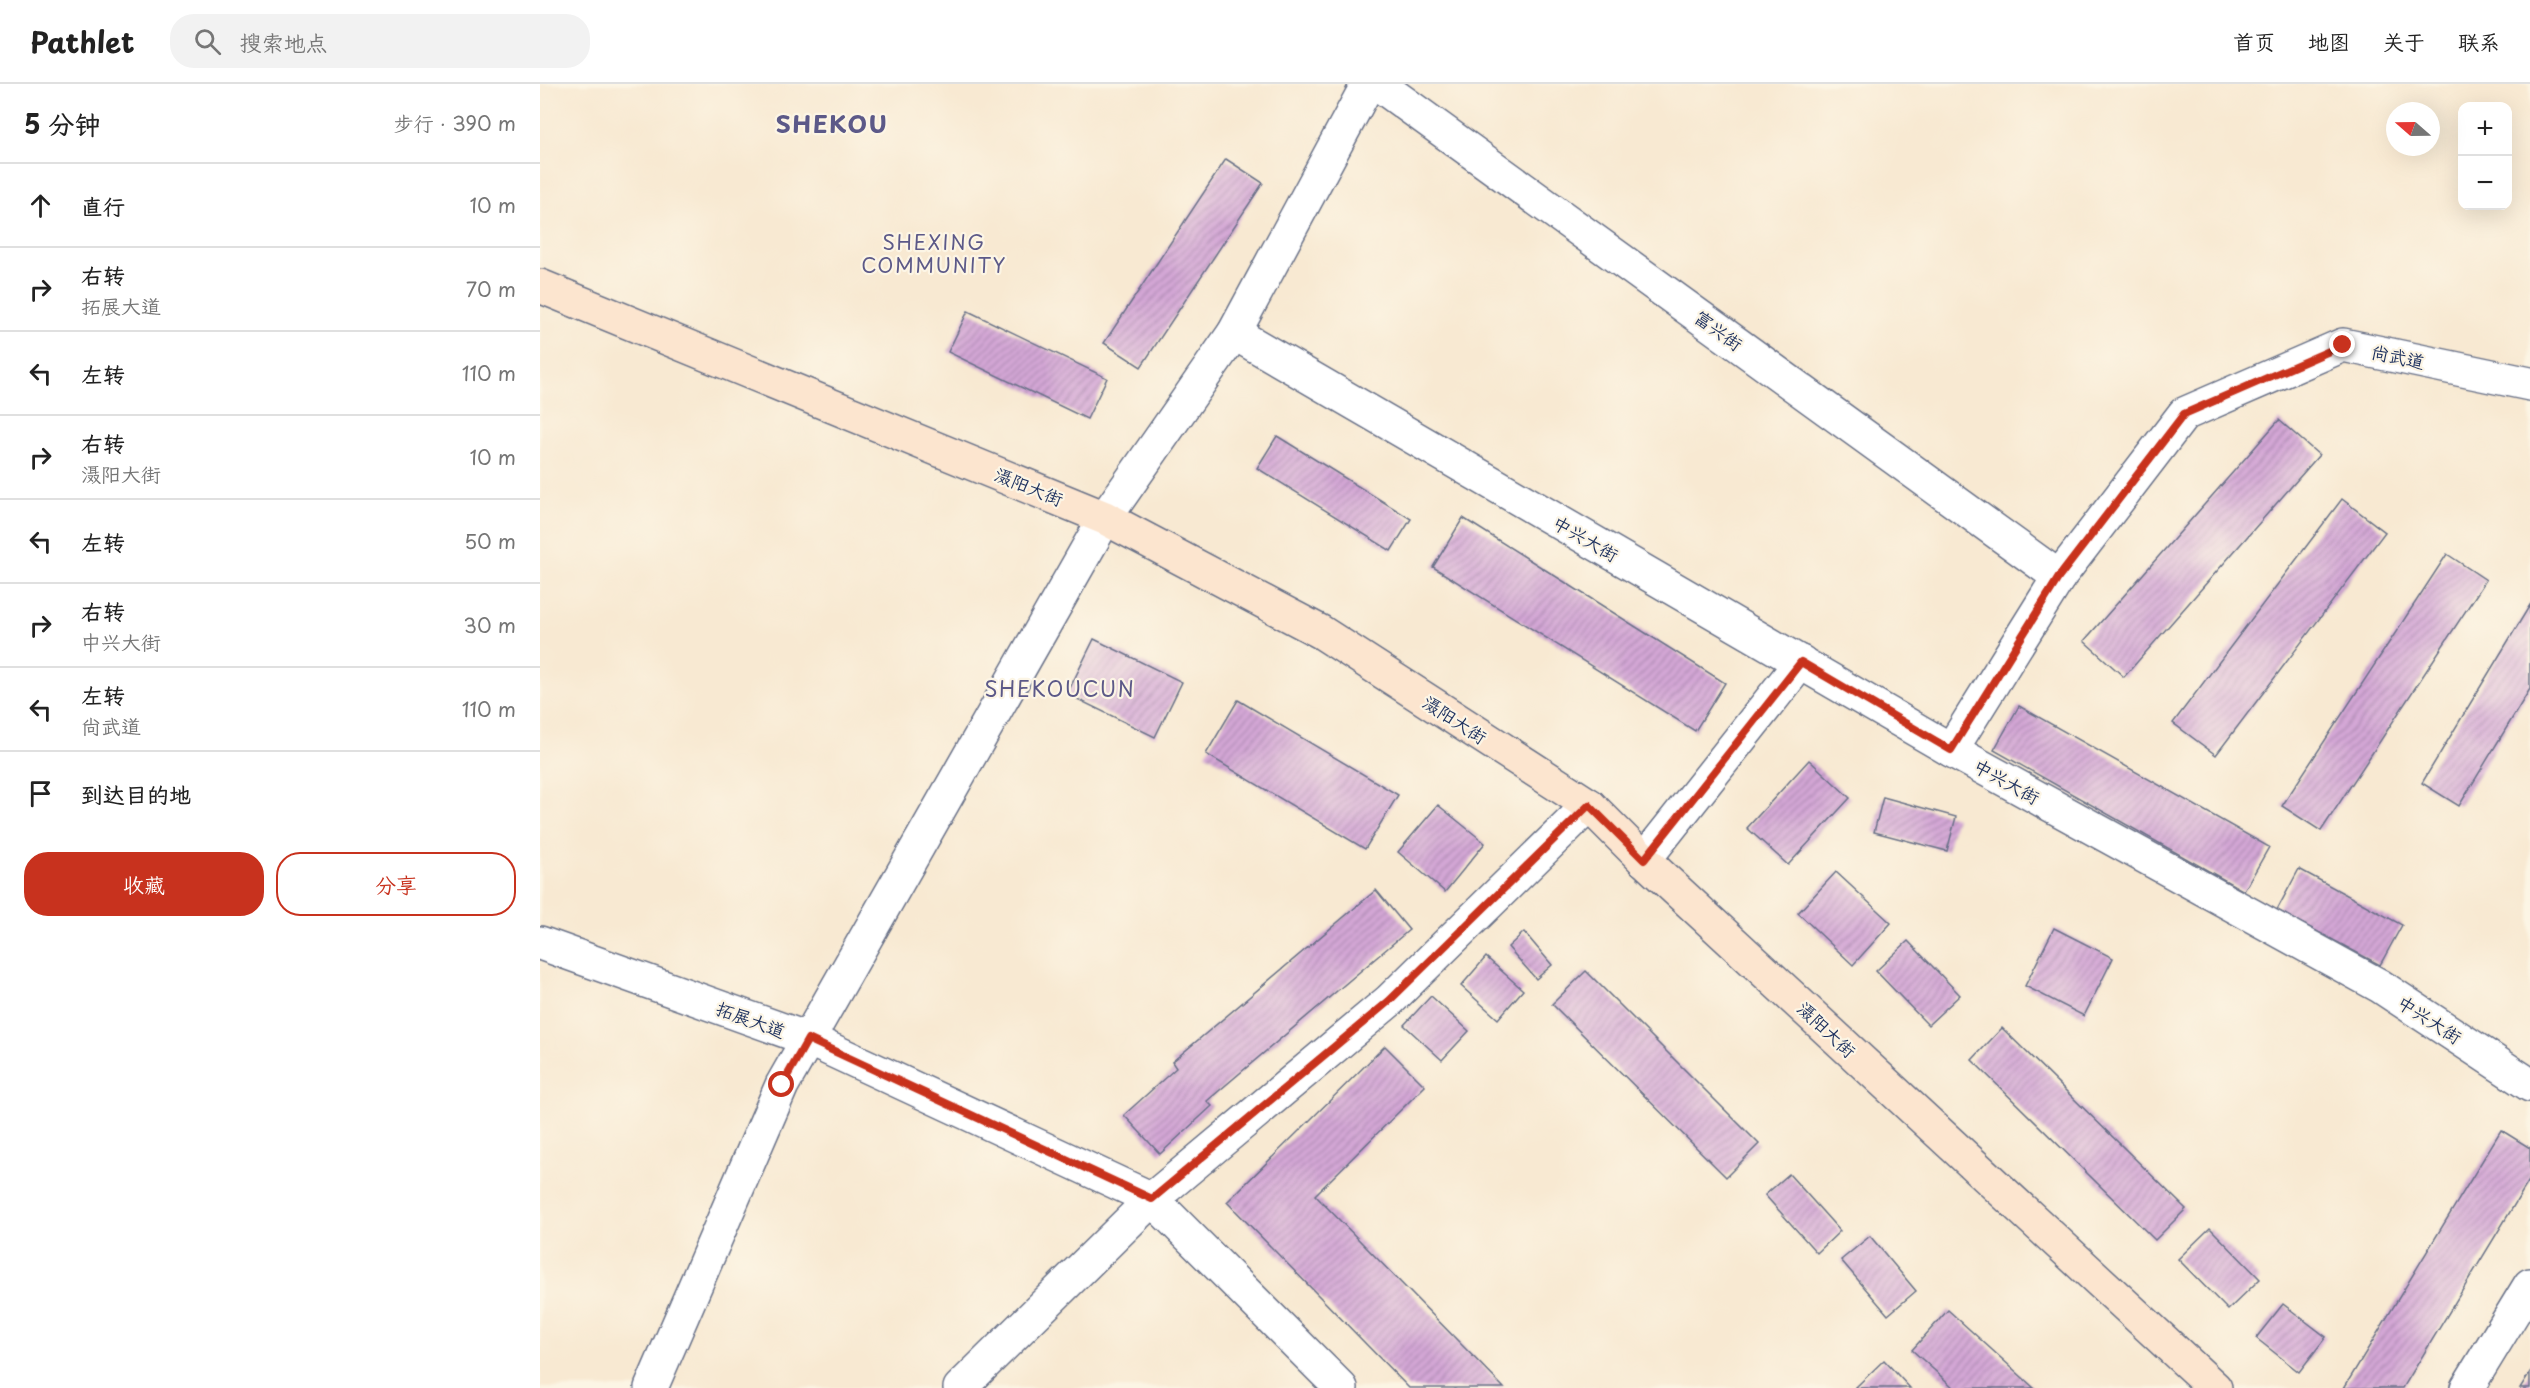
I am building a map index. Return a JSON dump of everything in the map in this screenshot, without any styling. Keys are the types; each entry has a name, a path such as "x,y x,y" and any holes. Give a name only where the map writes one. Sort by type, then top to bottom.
{"main road":[{"name":"滠阳大街","path":"540,286 1105,518 1322,632 1589,805 1644,860 2215,1388"}],"street":[{"path":"651,1388 782,1085 1105,518 1234,333 1368,84"},
{"name":"富兴街","path":"1378,84 2059,577"},
{"name":"中兴大街","path":"1234,333 1951,750 2380,986 2530,1085"},
{"name":"尚武道","path":"1951,750 2059,577 2184,414 2343,345 2530,384"},
{"path":"1644,860 1801,662"},
{"path":"960,1388 1152,1199 1389,1001 1589,805"},
{"name":"拓展大道","path":"540,943 808,1039 1152,1199"},
{"path":"1152,1199 1341,1388"},
{"path":"2467,1388 2530,1285"}],"building":[{"path":"1226,159 1263,183 1141,367 1104,343"},
{"path":"968,311 1107,378 1087,419 948,352"},
{"path":"2279,420 2319,455 2124,677 2084,641"},
{"path":"1277,436 1411,519 1391,551 1257,468"},
{"path":"2342,499 2385,532 2216,755 2173,723"},
{"path":"1463,518 1725,683 1695,731 1433,567"},
{"path":"2447,554 2486,580 2321,831 2282,806"},
{"path":"2530,605 2530,689 2459,806 2422,783"},
{"path":"1094,639 1182,682 1155,737 1067,694"},
{"path":"1238,700 1398,795 1365,849 1206,754"},
{"path":"2019,706 2269,847 2244,891 1994,750"},
{"path":"1809,760 1850,798 1788,865 1747,828"},
{"path":"1883,797 1956,817 1947,851 1874,832"},
{"path":"1438,805 1485,843 1445,892 1398,852"},
{"path":"2299,869 2402,925 2380,965 2277,910"},
{"path":"1836,872 1891,923 1853,965 1798,913"},
{"path":"1376,890 1409,930 1207,1101 1212,1106 1160,1154 1124,1115 1176,1068 1172,1062"},
{"path":"2054,928 2113,958 2084,1016 2025,986"},
{"path":"1524,932 1552,965 1536,979 1508,947"},
{"path":"1908,941 1960,995 1928,1025 1876,971"},
{"path":"1486,957 1523,990 1498,1019 1461,986"},
{"path":"1586,971 1759,1144 1726,1177 1552,1004"},
{"path":"1431,996 1469,1031 1442,1060 1404,1025"},
{"path":"2002,1028 2186,1209 2155,1240 1972,1060"},
{"path":"1385,1046 1425,1086 1315,1195 1504,1388 1409,1388 1227,1202"},
{"path":"2501,1130 2530,1148 2530,1179 2403,1388 2344,1388"},
{"path":"1789,1174 1840,1231 1817,1253 1765,1195"},
{"path":"2210,1228 2260,1279 2228,1310 2178,1259"},
{"path":"1870,1236 1916,1291 1888,1315 1841,1260"},
{"path":"2283,1304 2326,1337 2299,1372 2256,1338"},
{"path":"1948,1310 2034,1388 1954,1388 1912,1350"},
{"path":"1884,1360 1910,1388 1855,1388"},
{"path":"2530,1372 2530,1388 2520,1388"}],"district":[{"name":"SHEKOU","path":"832,123"},
{"name":"SHEXING COMMUNITY","path":"934,254"},
{"name":"SHEKOUCUN","path":"1060,688"}],"route":[{"path":"782,1085 808,1039 1152,1199 1389,1001 1589,805 1644,860 1801,662 1951,750 2059,577 2184,414 2343,345"}]}
